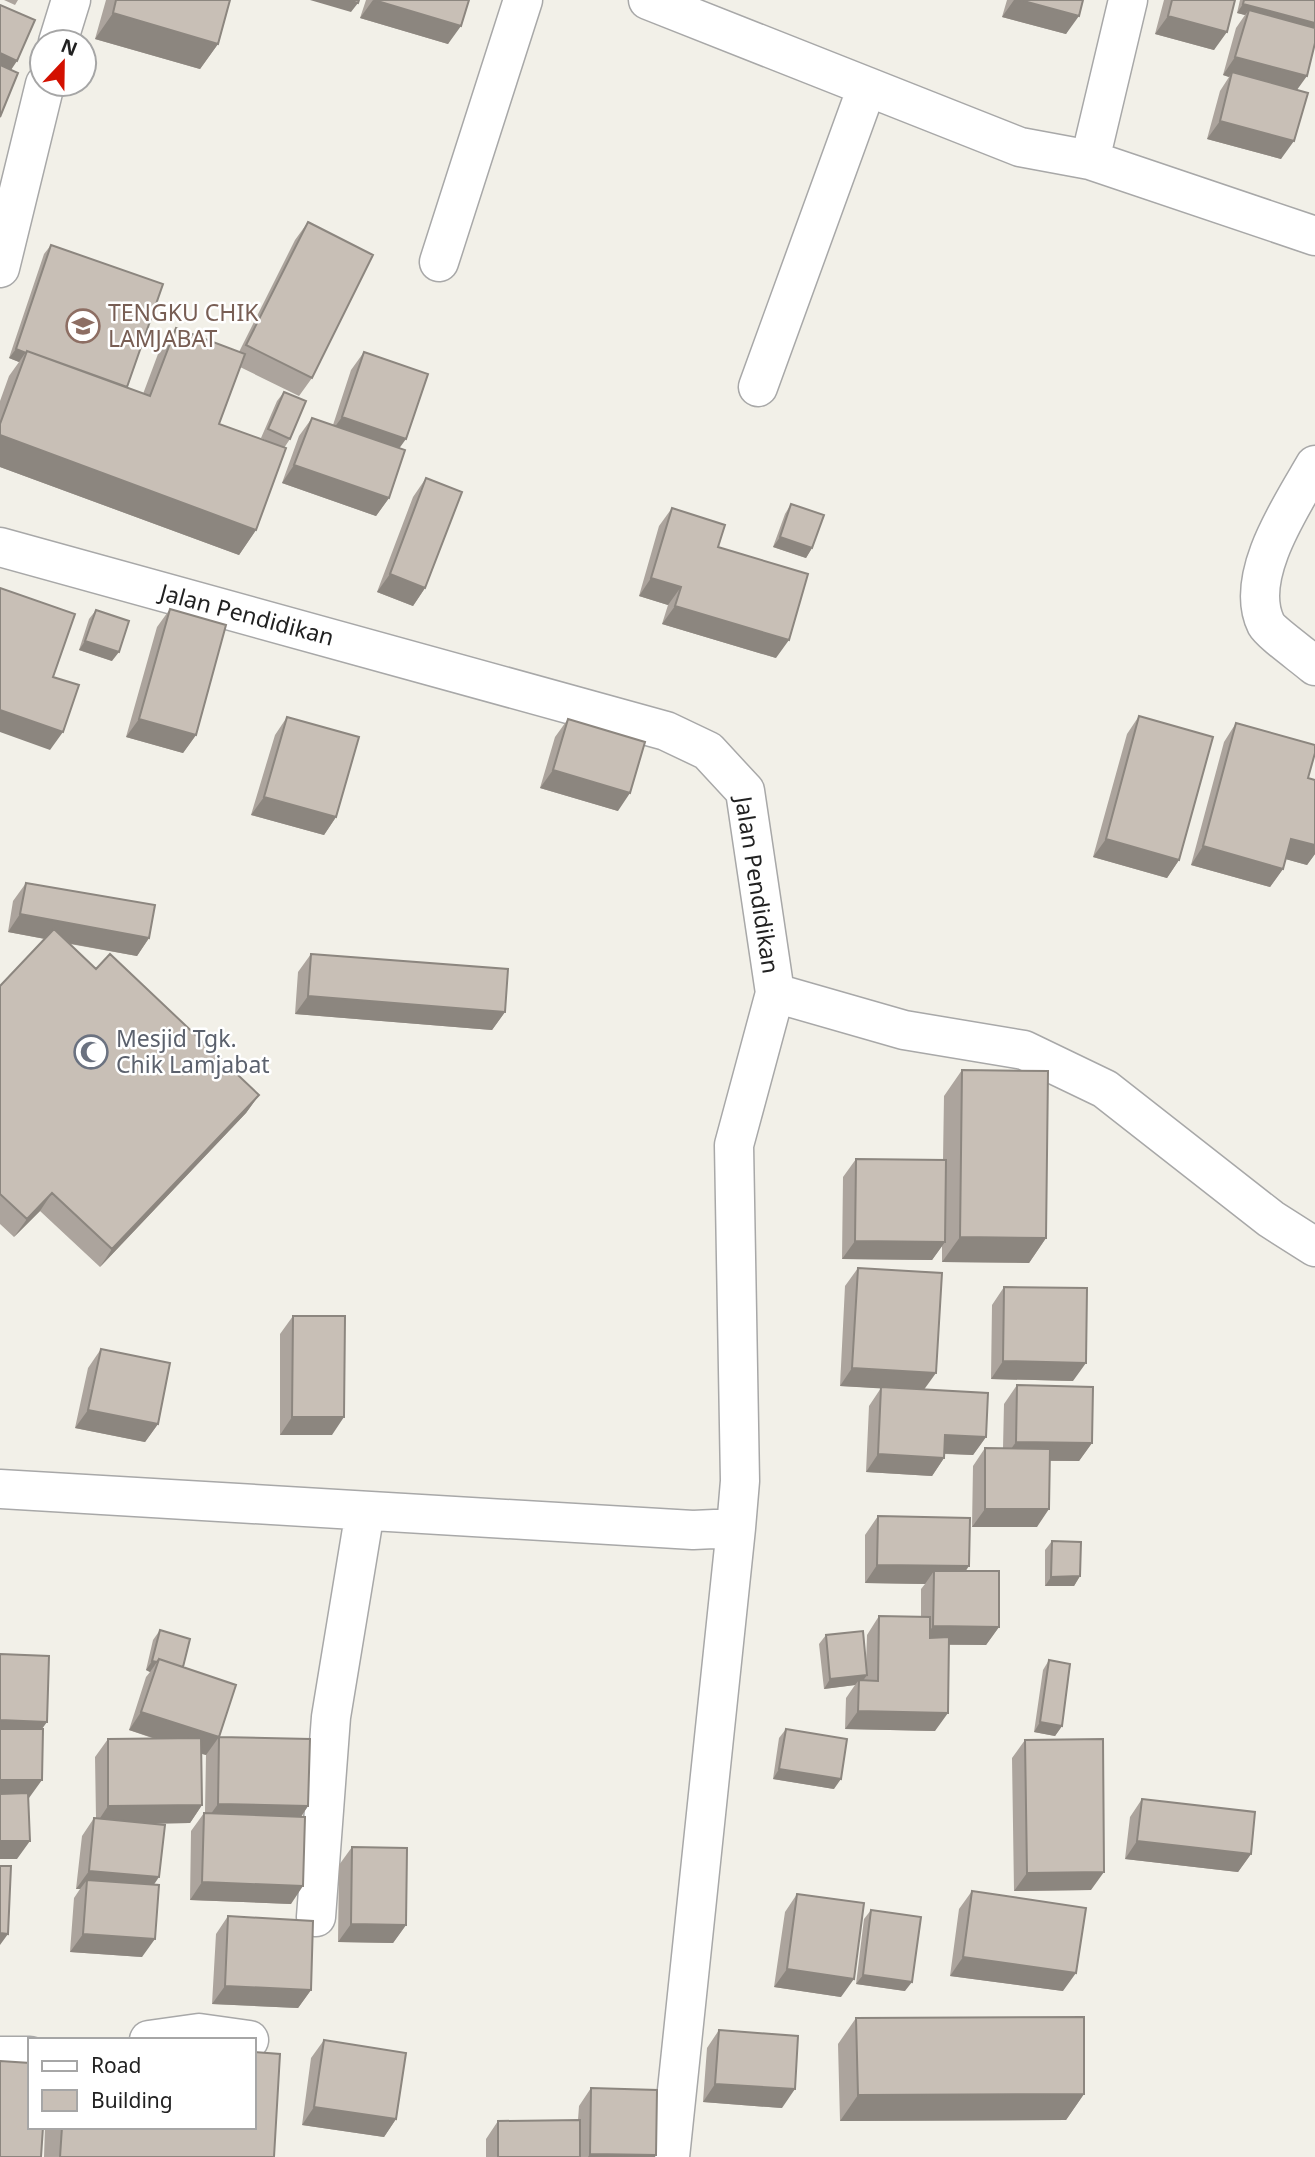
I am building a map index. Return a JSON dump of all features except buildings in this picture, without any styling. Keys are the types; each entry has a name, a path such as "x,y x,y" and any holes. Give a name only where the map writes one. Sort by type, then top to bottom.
{"street":[{"path":"62,28 71,0"},
{"path":"439,261 523,0"},
{"path":"648,0 1020,147 1090,160 1314,230"},
{"path":"1090,160 1128,0"},
{"path":"758,387 867,87"},
{"path":"0,268 42,98"},
{"path":"1315,466 1275,536 1259,591 1267,625 1315,666"},
{"name":"Jalan Pendidikan","path":"0,547 666,731 708,751 745,791 775,993 904,1030 1024,1050 1105,1088 1271,1219 1315,1247"},
{"path":"670,2157 740,1481 734,1145 775,993"},
{"path":"0,1489 693,1530 736,1528"},
{"path":"316,1917 331,1717 365,1511"},
{"path":"163,2038 199,2033 237,2038"},
{"path":"0,2056 28,2056"}],"place":[{"name":"TENGKU CHIK LAMJABAT","path":"83,326"},
{"name":"Mesjid Tgk. Chik Lamjabat","path":"91,1052"}]}
